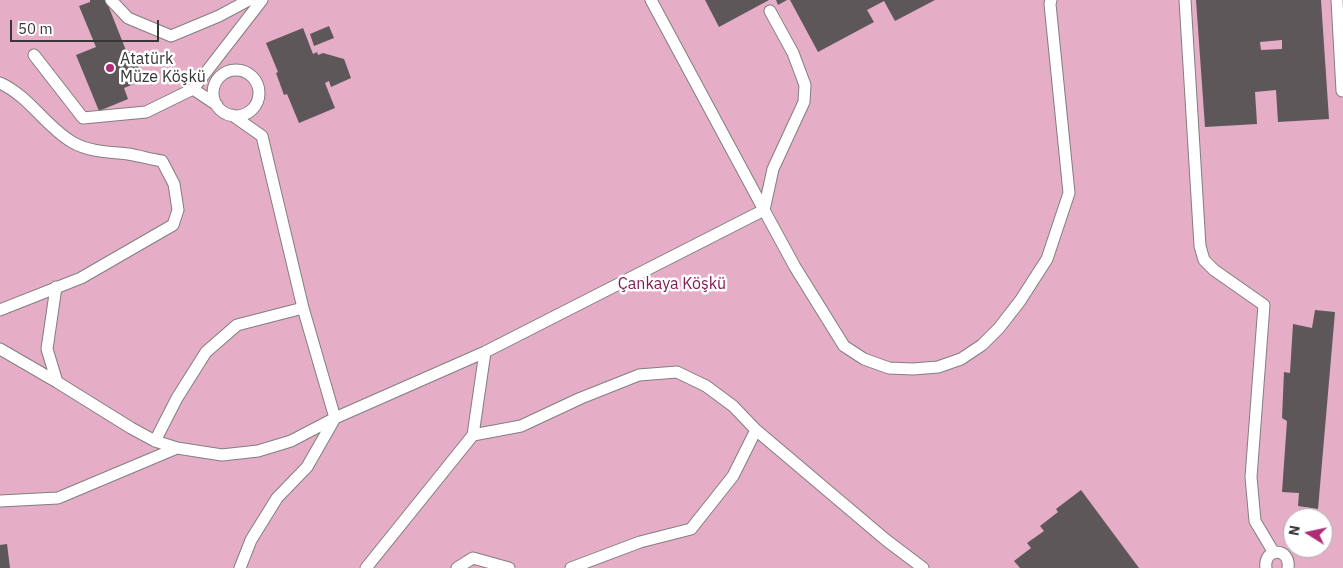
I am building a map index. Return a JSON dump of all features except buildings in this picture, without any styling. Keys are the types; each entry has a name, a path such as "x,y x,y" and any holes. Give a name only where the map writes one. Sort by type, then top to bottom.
{"lane":[{"path":"111,0 128,18 171,36 219,16 249,0"},
{"path":"34,55 83,118 146,112 193,89 262,0"},
{"path":"651,0 795,267 844,346 864,359 888,368 914,369 938,367 960,359 982,345 999,328 1020,301 1047,259 1069,193 1051,0"},
{"path":"1185,0 1200,246 1204,260 1214,270 1264,305 1251,477 1256,521 1274,553"},
{"path":"1337,0 1342,91"},
{"path":"764,210 773,169 804,102 805,85 793,54 770,11"},
{"path":"193,89 225,113 243,115 257,104 259,98 258,86 252,76 247,72 236,69 224,73 214,87 214,99 217,106"},
{"path":"0,83 28,103 52,128 73,142 99,152 127,154 162,161 174,184 178,210 173,225 81,278 0,310"},
{"path":"232,115 262,136 303,308 334,418 307,467 278,498 251,540 240,568"},
{"path":"0,349 155,441 178,448 222,455 258,451 291,441 334,418 485,352 764,210"},
{"path":"56,287 47,349 57,382"},
{"path":"155,441 177,398 206,352 238,325 303,308"},
{"path":"366,568 473,435 485,352"},
{"path":"473,435 521,426 581,398 639,375 677,372 712,391 732,406 756,430 886,540 923,568"},
{"path":"571,568 640,542 691,529 733,476 756,430"},
{"path":"0,501 58,498 178,448"},
{"path":"1266,568 1268,557 1278,552 1285,555 1288,568"},
{"path":"457,568 474,558 509,568"}],"green space":[{"name":"Çankaya Köşkü","path":"0,0 1343,0 1343,568 0,568"}],"place":[{"name":"Atatürk Müze Köşkü","path":"110,68"}]}
